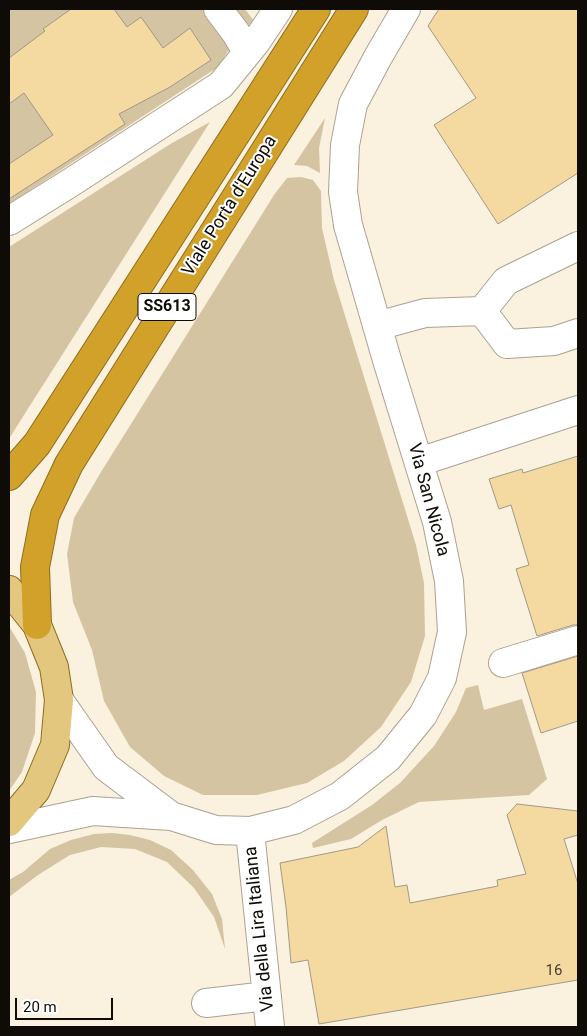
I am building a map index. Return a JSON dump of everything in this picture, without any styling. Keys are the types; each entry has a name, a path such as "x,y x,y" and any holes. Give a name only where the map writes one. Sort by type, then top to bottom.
{"highway":[{"name":"Viale Porta d'Europa","path":"9,476 37,444 316,9"},
{"name":"Viale Porta d'Europa","path":"38,625 35,567 45,515 69,464 354,9"}],"main road":[{"name":"Viale Porta d'Europa","path":"9,590 38,625 54,667 59,700 55,745 44,772 36,790 9,822"}],"street":[{"path":"218,9 248,52"},
{"path":"9,221 221,85 256,42 278,9"},
{"name":"Via San Nicola","path":"9,829 93,811 171,816 216,830 250,832 294,820 340,796 388,758 423,715 442,678 452,632 449,581 437,522 348,225 343,192 345,145 353,104 406,9"},
{"path":"377,326 425,313 482,311 506,281 578,246"},
{"path":"482,311 507,344 554,341 578,333"},
{"path":"419,462 578,410"},
{"path":"503,663 578,640"},
{"name":"Via San Nicola","path":"59,700 106,767 171,816"},
{"name":"Via della Lira Italiana","path":"250,832 270,1027"},
{"path":"206,1003 267,996"}],"shaded area":[{"path":"9,9 245,9 254,21 226,41 230,48 218,67 9,204"},
{"path":"325,118 319,148 320,173 307,166 294,165"},
{"path":"210,122 9,439 9,247 172,143"},
{"path":"301,177 313,180 321,191 322,228 334,280 416,545 424,583 425,636 411,682 381,727 344,761 307,783 257,795 203,795 164,776 130,747 104,701 92,650 73,602 67,554 74,518 101,472 274,195 287,178"},
{"path":"9,626 25,653 36,692 35,733 22,772 9,791"},
{"path":"478,685 484,710 522,699 547,779 529,795 419,802 382,820 351,839 313,848 312,843 372,805 400,783 434,746 456,712 466,688"},
{"path":"112,833 150,840 171,850 193,870 212,894 222,919 225,949 214,917 194,888 167,862 135,849 101,847 70,855 38,875 9,897 9,880 23,872 50,849 71,840 94,834"}],"building":[{"path":"71,9 114,9 127,27 141,17 163,48 190,28 211,60 170,87 119,114 125,124 9,199 9,164 53,135 24,93 9,104 9,58 45,31 43,29"},
{"path":"439,9 578,9 578,173 498,224 434,125 476,98 428,26"},
{"path":"578,456 578,625 537,636 516,569 529,565 511,505 499,509 489,479 522,469 523,473"},
{"path":"578,656 578,721 541,733 522,673"},
{"path":"517,804 578,811 578,835 564,839 578,884 578,980 319,1024 308,960 291,963 280,863 358,847 386,826 395,887 407,885 410,903 498,886 497,880 526,874 507,815"}]}
